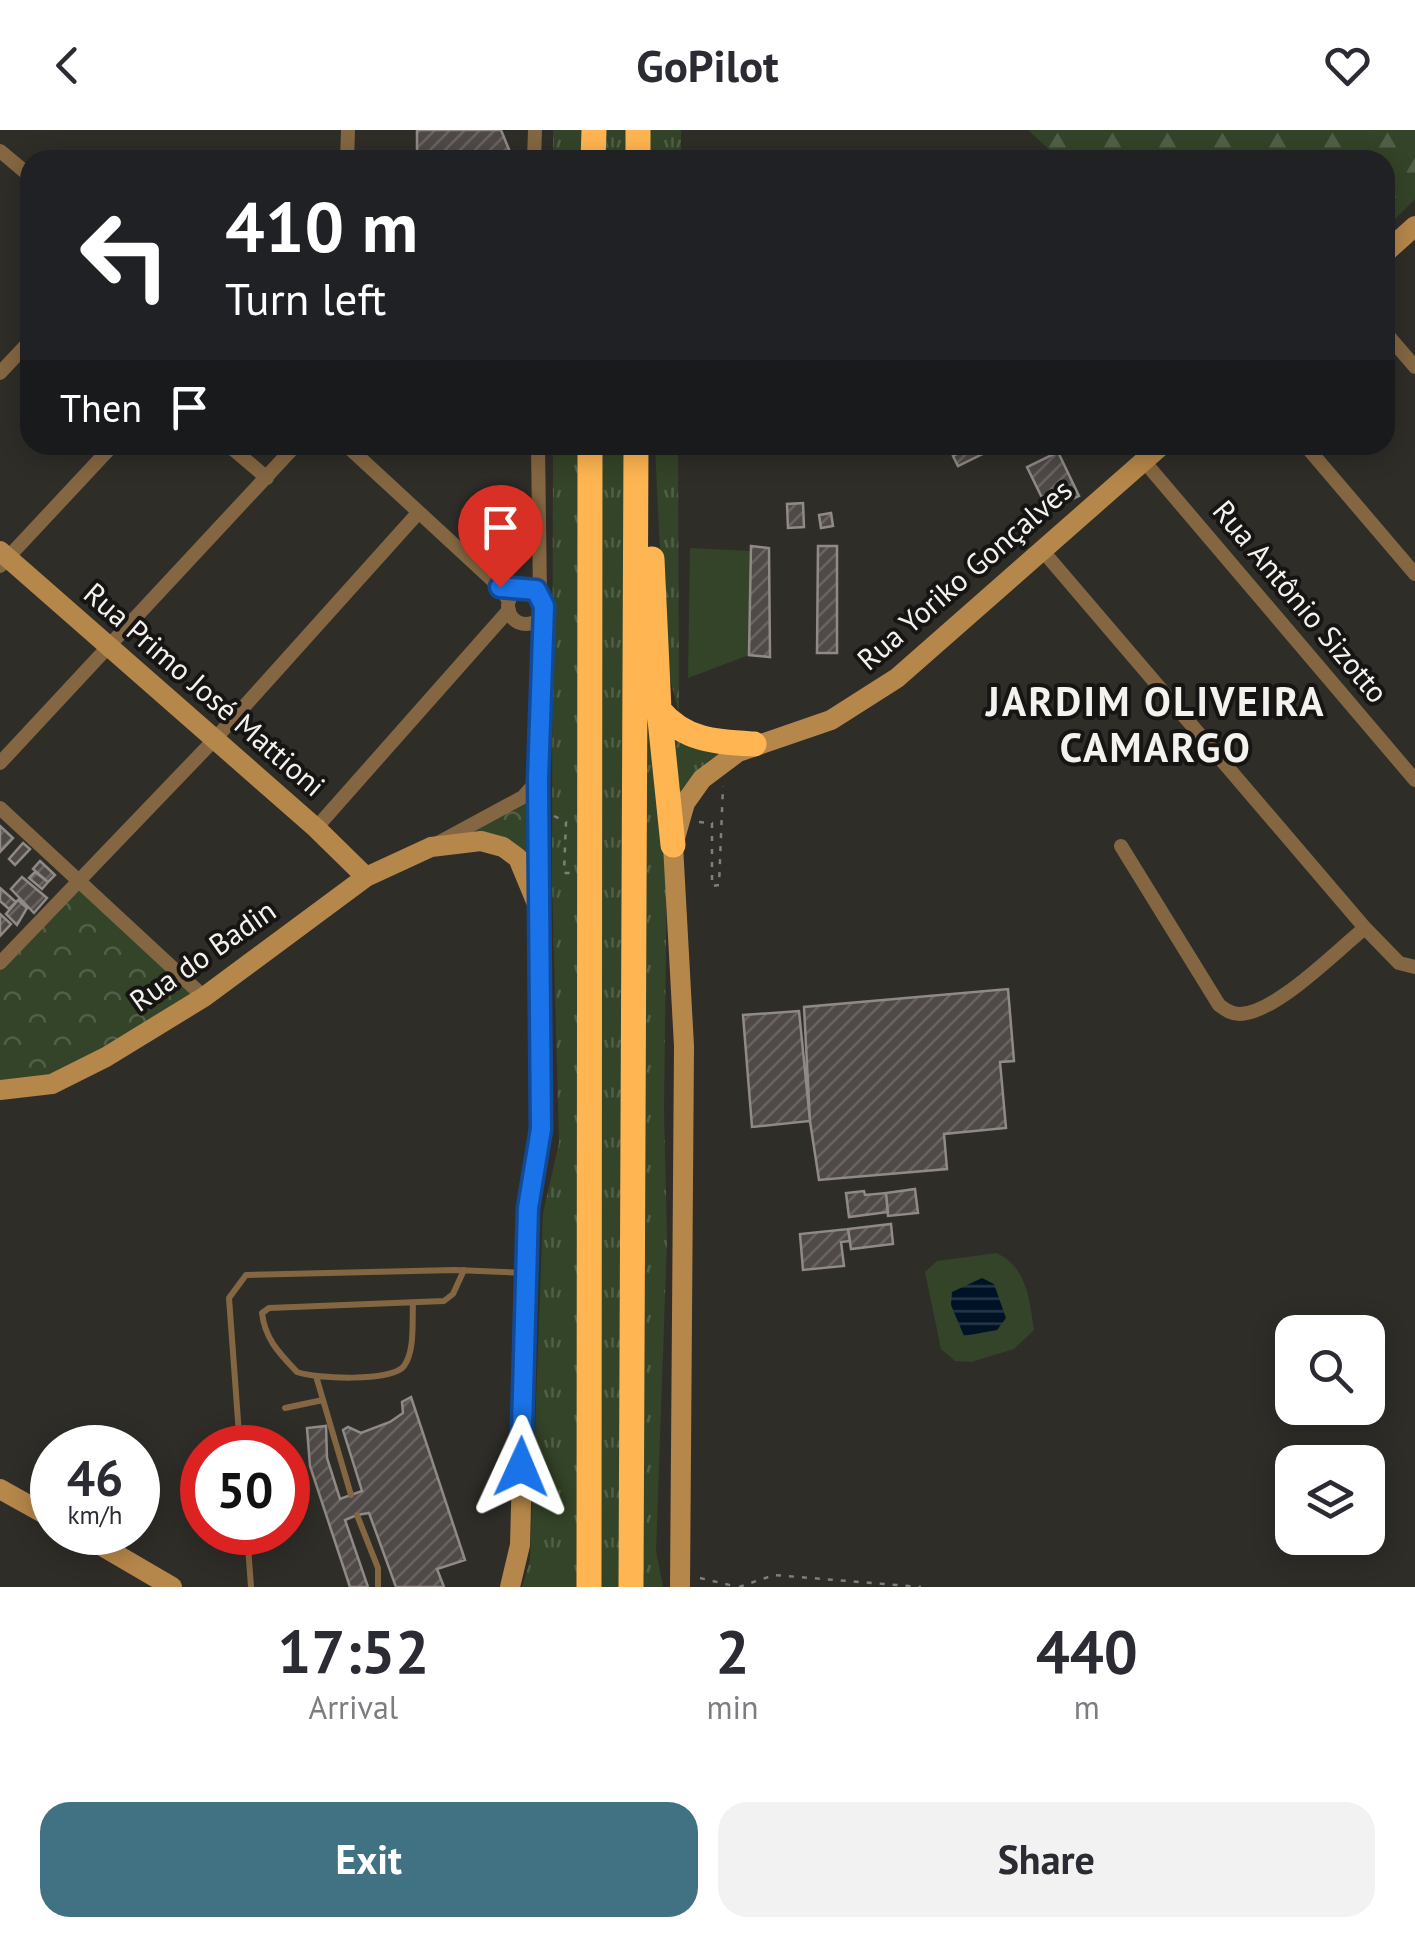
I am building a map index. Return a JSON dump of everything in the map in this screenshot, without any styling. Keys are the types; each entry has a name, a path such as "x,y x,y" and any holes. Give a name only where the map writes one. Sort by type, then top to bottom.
{"highway":[{"path":"588,1587 590,455"},
{"path":"631,1587 636,455"},
{"path":"646,455 659,710 673,844"},
{"path":"659,710 680,731 696,738 754,744"}],"main road":[{"path":"1395,244 1415,226"},
{"name":"Rua Yoriko Gonçalves","path":"673,844 693,791 726,760 754,744 798,734 862,702 911,666 1149,455"},
{"name":"Rua Primo José Mattioni","path":"3,559 316,828 366,877"},
{"name":"Rua do Badin","path":"0,1090 38,1088 66,1078 204,996 366,877 431,847 481,841 503,847 518,858 538,904"},
{"path":"673,844 684,1046 680,1578"},
{"path":"510,1587 520,1545 528,1208 541,1129 538,904"},
{"path":"0,1489 30,1506"},
{"path":"117,1555 172,1587"}],"street":[{"path":"0,173 6,156"},
{"path":"1395,344 1415,367"},
{"path":"0,373 20,352"},
{"path":"3,559 104,455"},
{"path":"240,455 266,478"},
{"path":"0,763 287,455"},
{"path":"357,455 535,622 543,612"},
{"path":"316,828 518,607 540,575 538,455"},
{"path":"1313,455 1415,574"},
{"name":"Rua Antônio Sizotto","path":"1143,460 1415,780"},
{"path":"0,962 214,740 418,513"},
{"path":"1042,550 1365,928 1399,963 1415,967"},
{"path":"518,607 543,612"},
{"path":"518,607 542,647"},
{"path":"538,904 543,612"},
{"name":"Rua do Badin","path":"431,847 523,797 538,780"},
{"path":"0,808 204,996"},
{"path":"1121,846 1219,1005 1233,1014 1245,1014 1273,1002 1365,928"}],"lane":[{"path":"238,1425 229,1298 246,1275 464,1270 526,1274"},
{"path":"413,1304 410,1351 404,1366 390,1376 316,1376 297,1372 271,1344 262,1313 269,1308 444,1301 453,1294 464,1270"},
{"path":"316,1376 351,1495"},
{"path":"285,1408 323,1400"},
{"path":"357,1515 378,1568 378,1587"},
{"path":"249,1555 251,1587"}],"path":[{"path":"712,822 712,886 718,885 726,760"},
{"path":"566,822 564,874 571,874 572,817"},
{"path":"680,1578 739,1587 774,1575 921,1587"}],"green space":[{"path":"553,130 584,130 584,150 553,150"},
{"path":"601,130 629,130 629,150 601,150"},
{"path":"647,130 681,130 681,150 647,150"},
{"path":"1028,130 1415,130 1415,199 1395,219 1395,150 1050,150"},
{"path":"553,455 583,455 580,1587 522,1587 530,1561 543,1213 559,1143 552,882"},
{"path":"598,455 627,455 622,1587 598,1587"},
{"path":"655,455 678,455 679,714 665,658"},
{"path":"690,548 750,551 749,655 688,678"},
{"path":"643,679 667,858 667,1239 656,1551 663,1587 643,1587"},
{"path":"672,733 728,748 708,761 681,798"},
{"path":"522,800 533,811 538,883 520,862 450,840"},
{"path":"74,883 199,996 52,1084 0,1087 0,963"},
{"path":"997,1253 1021,1276 1034,1330 1014,1349 971,1362 955,1361 941,1349 925,1272 937,1261"}],"water":[{"path":"982,1278 994,1284 1006,1318 997,1330 964,1336 951,1305 952,1292"}],"building":[{"path":"417,130 501,130 509,150 417,150"},
{"path":"955,455 981,455 958,466"},
{"path":"1059,455 1079,496 1048,510 1027,467"},
{"path":"803,503 804,527 788,528 787,504"},
{"path":"831,513 833,526 821,528 819,515"},
{"path":"751,546 769,548 770,657 749,655"},
{"path":"818,546 837,546 837,653 817,653"},
{"path":"0,826 13,838 0,852"},
{"path":"23,843 30,849 15,865 9,859"},
{"path":"40,861 55,875 48,882 33,869"},
{"path":"35,872 48,882 42,889 29,878"},
{"path":"22,877 47,898 34,913 11,889"},
{"path":"0,888 16,902 9,909 0,901"},
{"path":"18,900 27,908 17,925 6,914"},
{"path":"0,914 11,924 0,936"},
{"path":"1008,989 1014,1061 1000,1062 1006,1128 944,1134 947,1169 819,1180 810,1121 804,1007"},
{"path":"799,1011 810,1121 752,1127 743,1015"},
{"path":"915,1189 918,1213 888,1216 886,1193"},
{"path":"864,1191 865,1195 886,1193 888,1212 849,1217 846,1193"},
{"path":"891,1224 893,1244 851,1249 848,1229"},
{"path":"848,1229 850,1241 841,1242 844,1266 803,1270 800,1234"},
{"path":"411,1397 465,1560 437,1569 444,1587 396,1587 369,1513 357,1515 345,1520 368,1587 350,1587 310,1466 310,1428 326,1426 327,1458 340,1499 362,1491 343,1430 348,1427 361,1433 390,1422 403,1413 402,1402"}],"district":[{"name":"JARDIM OLIVEIRA CAMARGO","path":"1156,725"}],"route":[{"path":"500,587 536,590 544,606 538,780 541,1129 528,1208 521,1467"}]}
